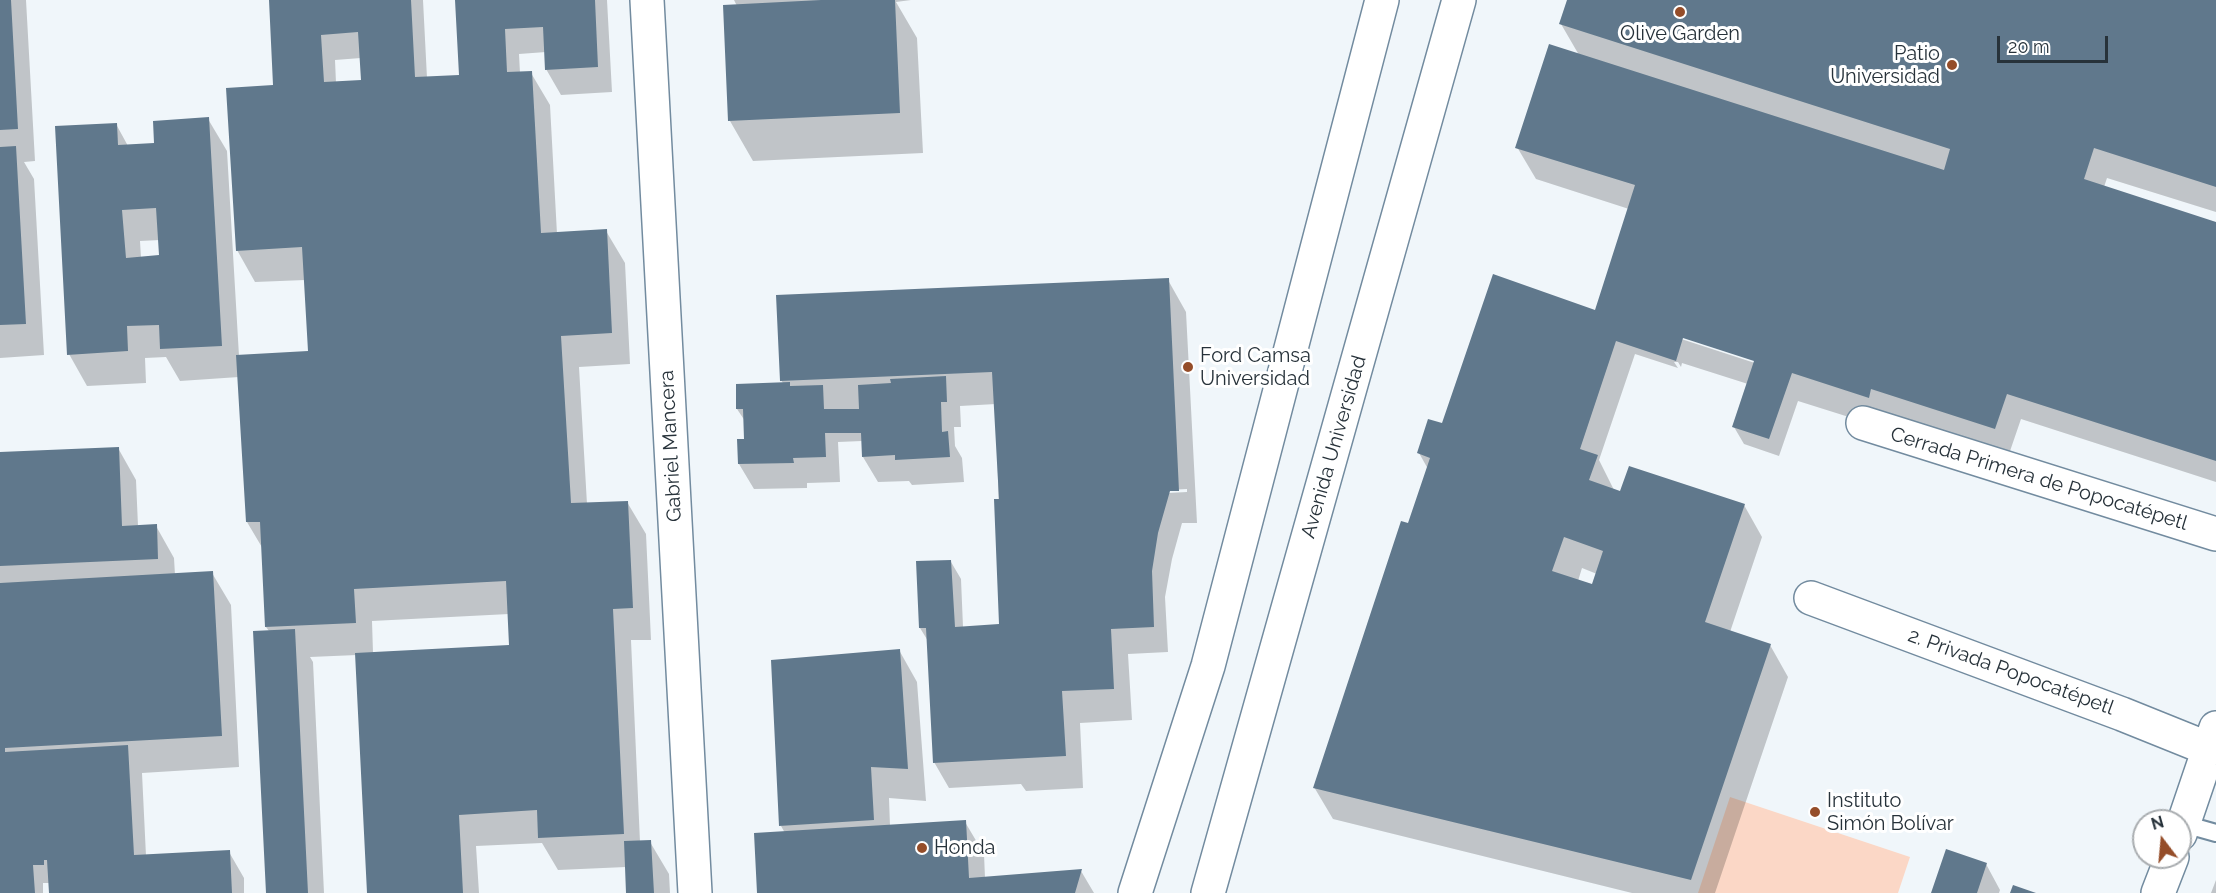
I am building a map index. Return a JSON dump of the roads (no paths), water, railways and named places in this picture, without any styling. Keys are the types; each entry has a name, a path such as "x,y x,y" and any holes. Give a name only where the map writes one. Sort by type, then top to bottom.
{"main road":[{"name":"Gabriel Mancera","path":"646,0 695,893"},
{"path":"1135,893 1208,666 1382,0"},
{"name":"Avenida Universidad","path":"1208,893 1459,0"},
{"name":"Cerrada Primera de Popocatépetl","path":"1863,423 2216,534"},
{"name":"2. Privada Popocatépetl","path":"1811,598 2122,714 2212,739"},
{"path":"2189,809 2212,739"},
{"path":"2158,893 2167,869"}],"lane":[{"path":"2192,830 2216,833"}],"place":[{"name":"Olive Garden","path":"1680,12"},
{"name":"Patio Universidad","path":"1952,65"},
{"name":"Ford Camsa Universidad","path":"1188,367"},
{"name":"Instituto Simón Bolívar","path":"1815,812"},
{"name":"Honda","path":"922,848"}]}
